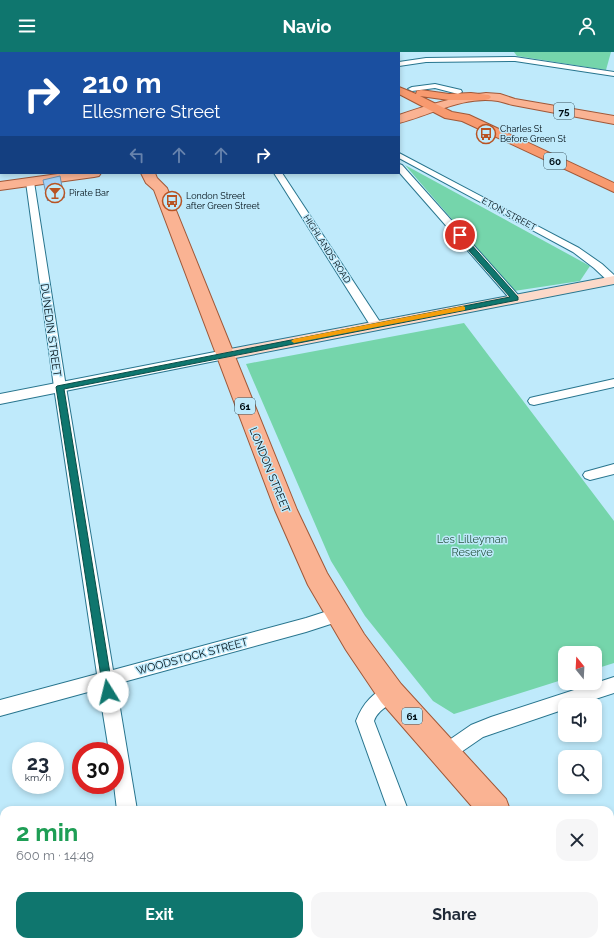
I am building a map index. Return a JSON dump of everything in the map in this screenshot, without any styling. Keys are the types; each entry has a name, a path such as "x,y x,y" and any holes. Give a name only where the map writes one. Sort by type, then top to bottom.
{"highway":[{"name":"60","path":"400,83 441,107 449,114 465,118 614,188"},
{"name":"60","path":"400,90 441,107"},
{"path":"416,91 449,97 471,96 486,99"},
{"path":"465,118 464,112 466,109 486,99"}],"main road":[{"name":"75","path":"400,119 441,107 486,99 513,102 614,120"},
{"name":"75","path":"400,123 441,107"},
{"path":"0,186 87,174"},
{"name":"LONDON STREET","path":"148,174 151,180 160,188 286,510 317,578 337,615 392,693 492,806"},
{"name":"LONDON STREET","path":"160,174 162,178 160,188"},
{"path":"225,355 515,298 614,281"}],"street":[{"path":"510,52 515,59"},
{"path":"400,64 426,60 515,59 612,74 614,64"},
{"path":"416,91 435,86 458,92"},
{"name":"ETON STREET","path":"400,156 576,250 598,266 614,281"},
{"path":"400,168 515,298"},
{"name":"HIGHLANDS ROAD","path":"279,174 376,325"},
{"name":"DUNEDIN STREET","path":"30,182 60,387 126,806"},
{"path":"0,399 225,355"},
{"path":"534,401 614,383"},
{"path":"590,475 614,469"},
{"name":"WOODSTOCK STREET","path":"0,708 306,625 337,615"},
{"path":"445,753 477,731 491,725 614,685"},
{"path":"392,693 377,701 368,710 365,721 397,806"}],"green space":[{"path":"514,52 611,52 606,70 517,56"},
{"path":"405,165 590,266 580,281 514,291"},
{"name":"Les Lilleyman Reserve","path":"464,323 614,521 614,663 602,667 602,646 558,646 558,681 454,714 433,701 365,616 331,561 246,364"}],"building":[{"path":"60,176 63,192 46,194 43,180"}],"slow traffic":[{"path":"294,341 463,308"}],"place":[{"name":"Charles St Before Green St","path":"486,134"},
{"name":"Pirate Bar","path":"55,193"},
{"name":"London Street after Green Street","path":"172,201"}],"route":[{"path":"108,692 60,387 515,298 460,235"}]}
